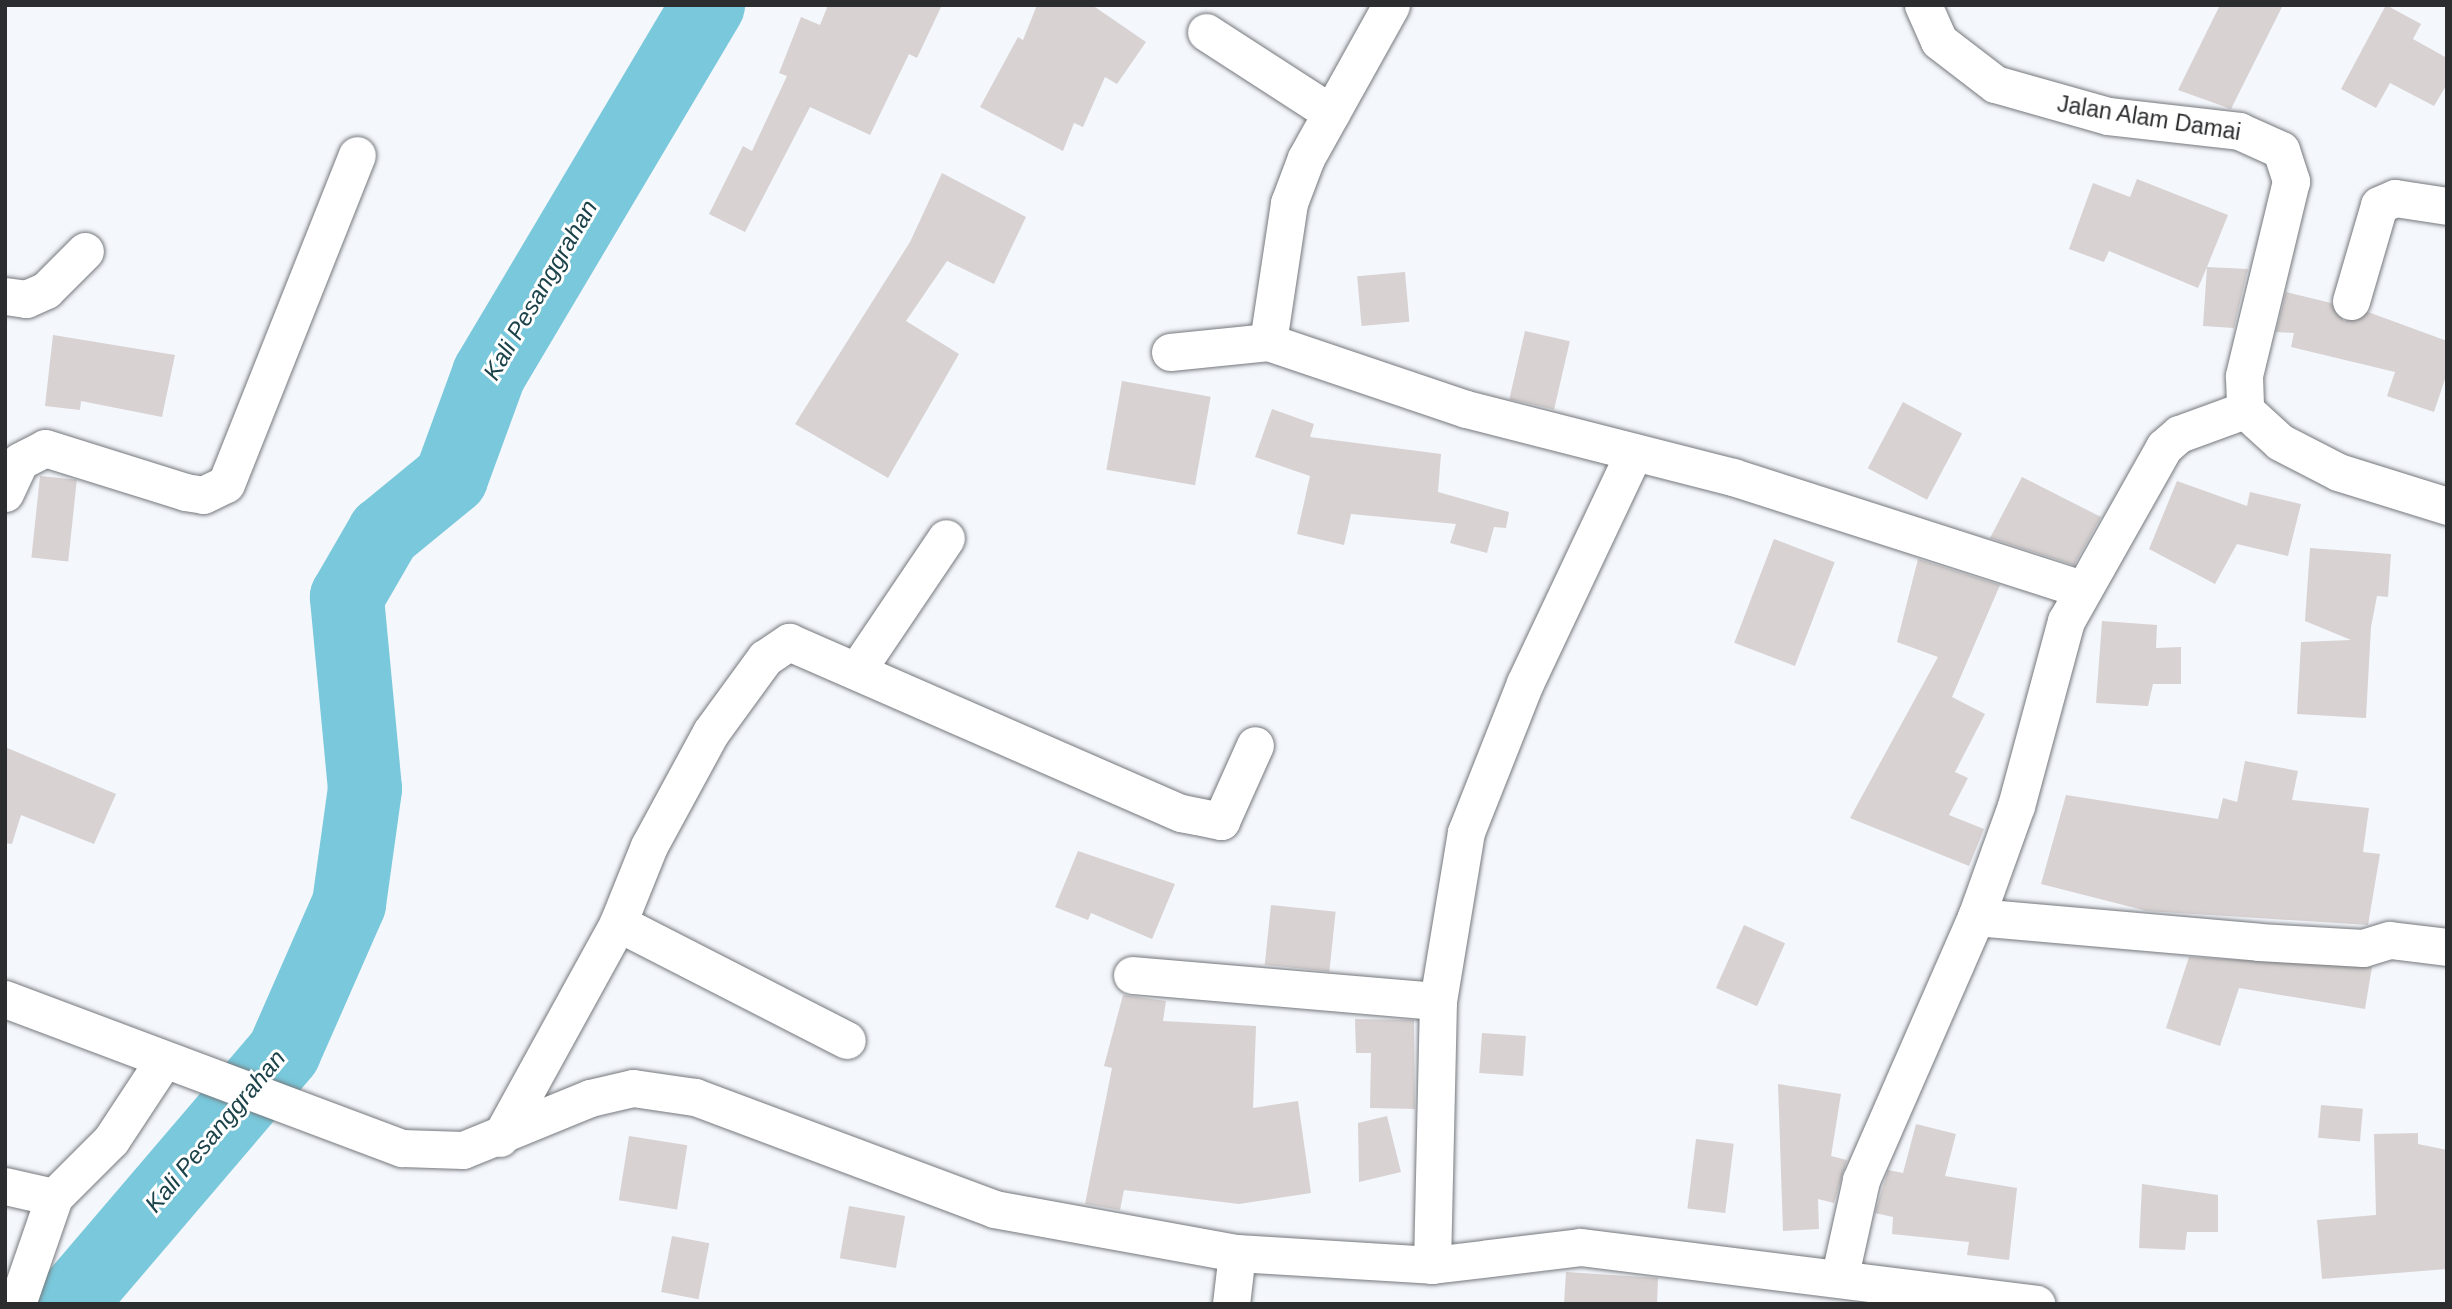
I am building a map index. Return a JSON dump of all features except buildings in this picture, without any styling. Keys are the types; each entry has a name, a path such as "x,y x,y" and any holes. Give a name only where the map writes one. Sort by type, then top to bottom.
{"street":[{"path":"1268,342 1289,204 1331,113 1391,5"},
{"name":"Jalan Alam Damai","path":"1923,5 1939,41 1995,84 2108,116 2239,131 2281,149 2290,191 2244,404"},
{"path":"1206,32 1331,113"},
{"path":"10,471 45,448 67,451 184,492 218,491 254,424 357,155"},
{"path":"2351,301 2379,205 2395,198 2447,206"},
{"path":"5,296 26,299 46,290 85,251"},
{"path":"1170,352 1268,342 1466,409 1733,477 2081,589"},
{"path":"1840,1275 1861,1180 1976,916 2081,589 2164,447 2179,434 2244,404 2280,442 2338,472 2447,506"},
{"path":"1432,1265 1438,1001 1466,832 1481,786 1634,453"},
{"path":"857,670 946,538"},
{"path":"500,1138 618,923 649,846 711,732 765,658 789,642 857,670 1127,793 1222,821 1255,745"},
{"path":"1976,916 2259,942 2363,948 2390,940 2447,947"},
{"path":"618,923 847,1040"},
{"path":"1132,975 1438,1001"},
{"path":"5,999 284,1108 402,1148 463,1150 500,1138 590,1098 633,1088 695,1097 994,1209 1237,1253 1432,1265 1580,1247 1840,1275 2036,1304"},
{"path":"16,1304 54,1197 111,1140 163,1060"},
{"path":"5,1186 54,1197"},
{"path":"1231,1304 1237,1253"}],"waterway":[{"name":"Kali Pesanggrahan","path":"69,1304 284,1052 349,904 365,789 347,597 384,533 451,478 489,374 708,5"}]}
